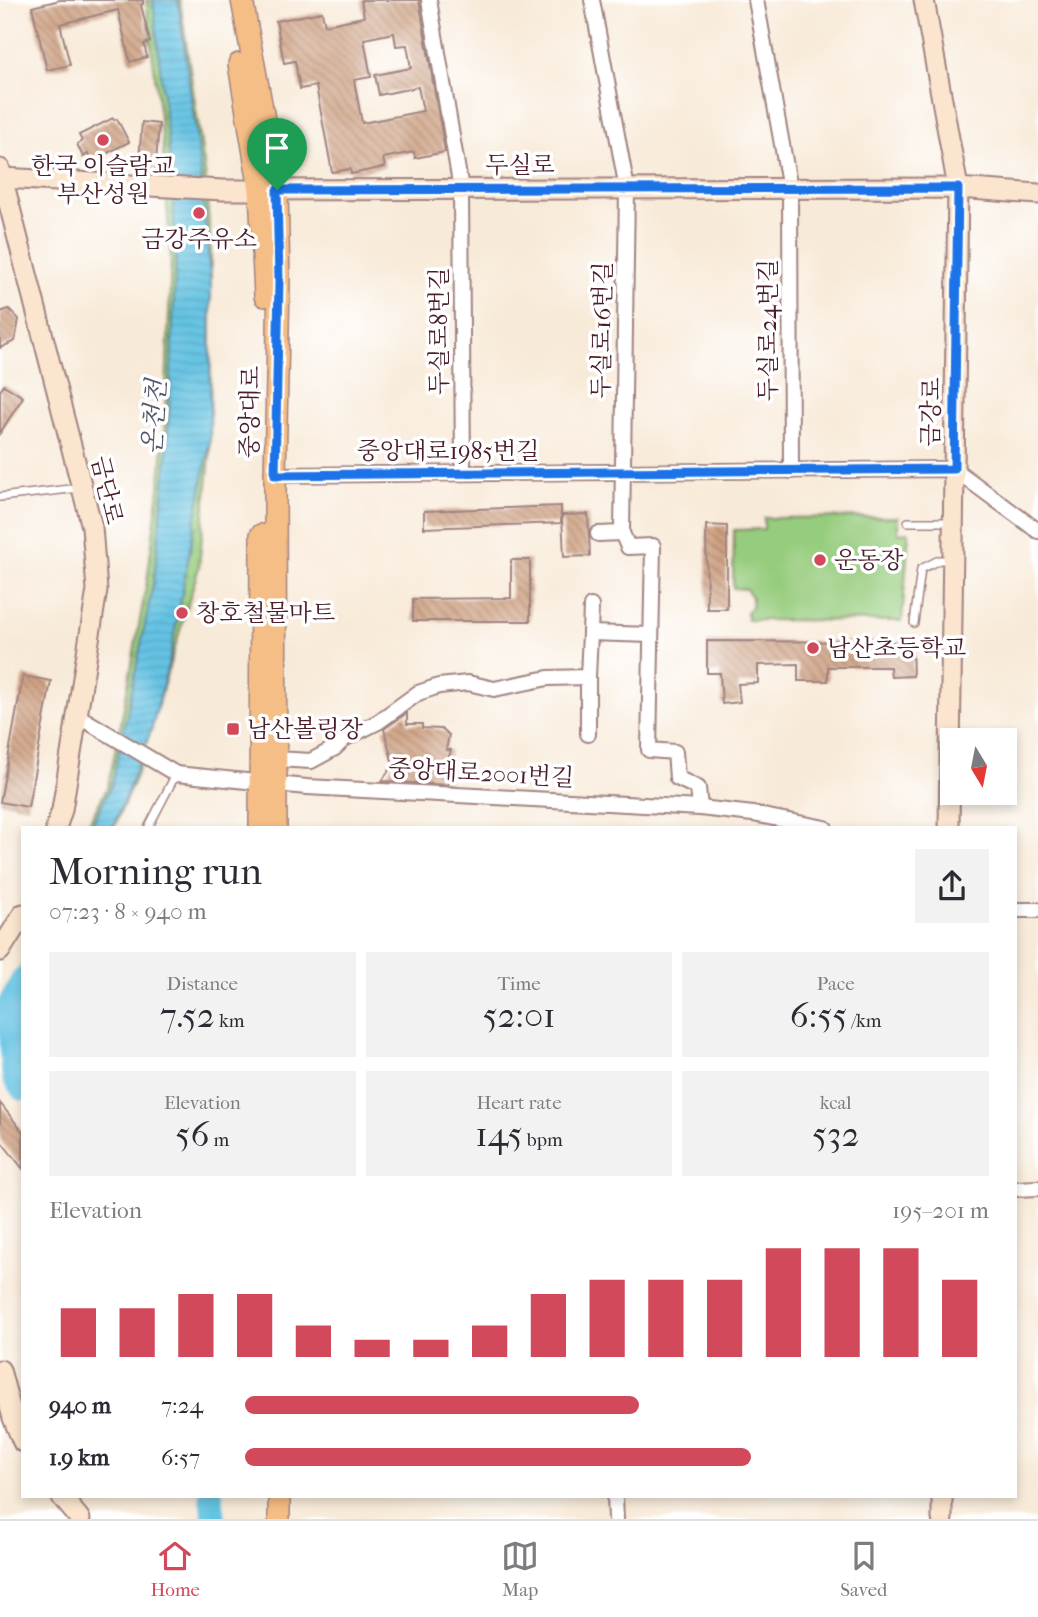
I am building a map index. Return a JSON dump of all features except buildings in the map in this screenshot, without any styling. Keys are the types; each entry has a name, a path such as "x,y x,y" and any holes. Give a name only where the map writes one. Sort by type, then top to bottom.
{"main road":[{"name":"중앙대로","path":"229,0 269,190 261,469 268,782 276,826"},
{"name":"중앙대로","path":"242,0 279,281 275,475 276,759 268,782 260,826"},
{"path":"267,1498 267,1519"},
{"path":"279,1498 279,1519"}],"street":[{"name":"두실로8번길","path":"429,0 461,189 463,473"},
{"name":"두실로16번길","path":"592,0 627,189 622,472"},
{"name":"두실로24번길","path":"756,0 790,188 791,471"},
{"name":"금강로","path":"924,0 958,188 949,826"},
{"name":"두실로","path":"1,174 148,187 223,190 958,188 1038,194"},
{"name":"금단로","path":"1,174 92,527 97,590 62,810 57,826"},
{"name":"중앙대로1985번길","path":"275,475 954,469"},
{"path":"954,469 1038,531"},
{"path":"622,472 622,533 628,547 653,547 649,750 675,752 677,778 698,788 700,808"},
{"path":"598,534 622,533"},
{"path":"588,734 591,606"},
{"path":"590,633 651,635"},
{"path":"276,759 311,761 335,748 344,739 378,722 418,693 439,685 468,683 494,689 548,678 588,677"},
{"path":"78,716 176,774 268,782"},
{"name":"중앙대로2001번길","path":"268,782 700,808 753,814 815,826"},
{"path":"1017,911 1038,911"},
{"path":"0,951 21,917"},
{"path":"1017,1189 1038,1188"},
{"path":"0,1370 6,1413 21,1439"},
{"path":"63,1498 80,1519"},
{"path":"615,1498 616,1519"},
{"path":"942,1498 942,1519"}],"lane":[{"path":"0,498 82,488"},
{"path":"908,522 954,522"},
{"path":"914,623 921,569 939,560 953,559"},
{"path":"149,826 176,774"}],"green space":[{"name":"온천천","path":"146,0 180,0 205,171 211,251 210,455 199,567 138,771 115,826 87,826 108,786 147,581 160,481 171,260 162,136"},
{"name":"운동장","path":"898,517 898,533 909,532 902,621 747,620 752,597 746,589 733,588 734,530 764,529 764,518"}],"water":[{"name":"온천천","path":"153,0 178,0 199,155 211,285 210,441 171,653 152,728 114,826 91,826 112,784 154,579 167,456 176,255 172,182"},
{"path":"21,967 21,1023 0,1012 0,998"}],"waterway":[{"name":"온천천","path":"21,983 9,1006 14,1078 21,1087"},
{"name":"온천천","path":"211,1498 214,1519"}],"place":[{"name":"한국 이슬람교 부산성원","path":"103,140"},
{"name":"금강주유소","path":"199,213"},
{"name":"운동장","path":"820,560"},
{"name":"창호철물마트","path":"182,613"},
{"name":"남산초등학교","path":"813,648"},
{"name":"남산볼링장","path":"233,729"}],"route":[{"path":"958,188 954,469 275,475 279,281 277,190 958,188"}]}
